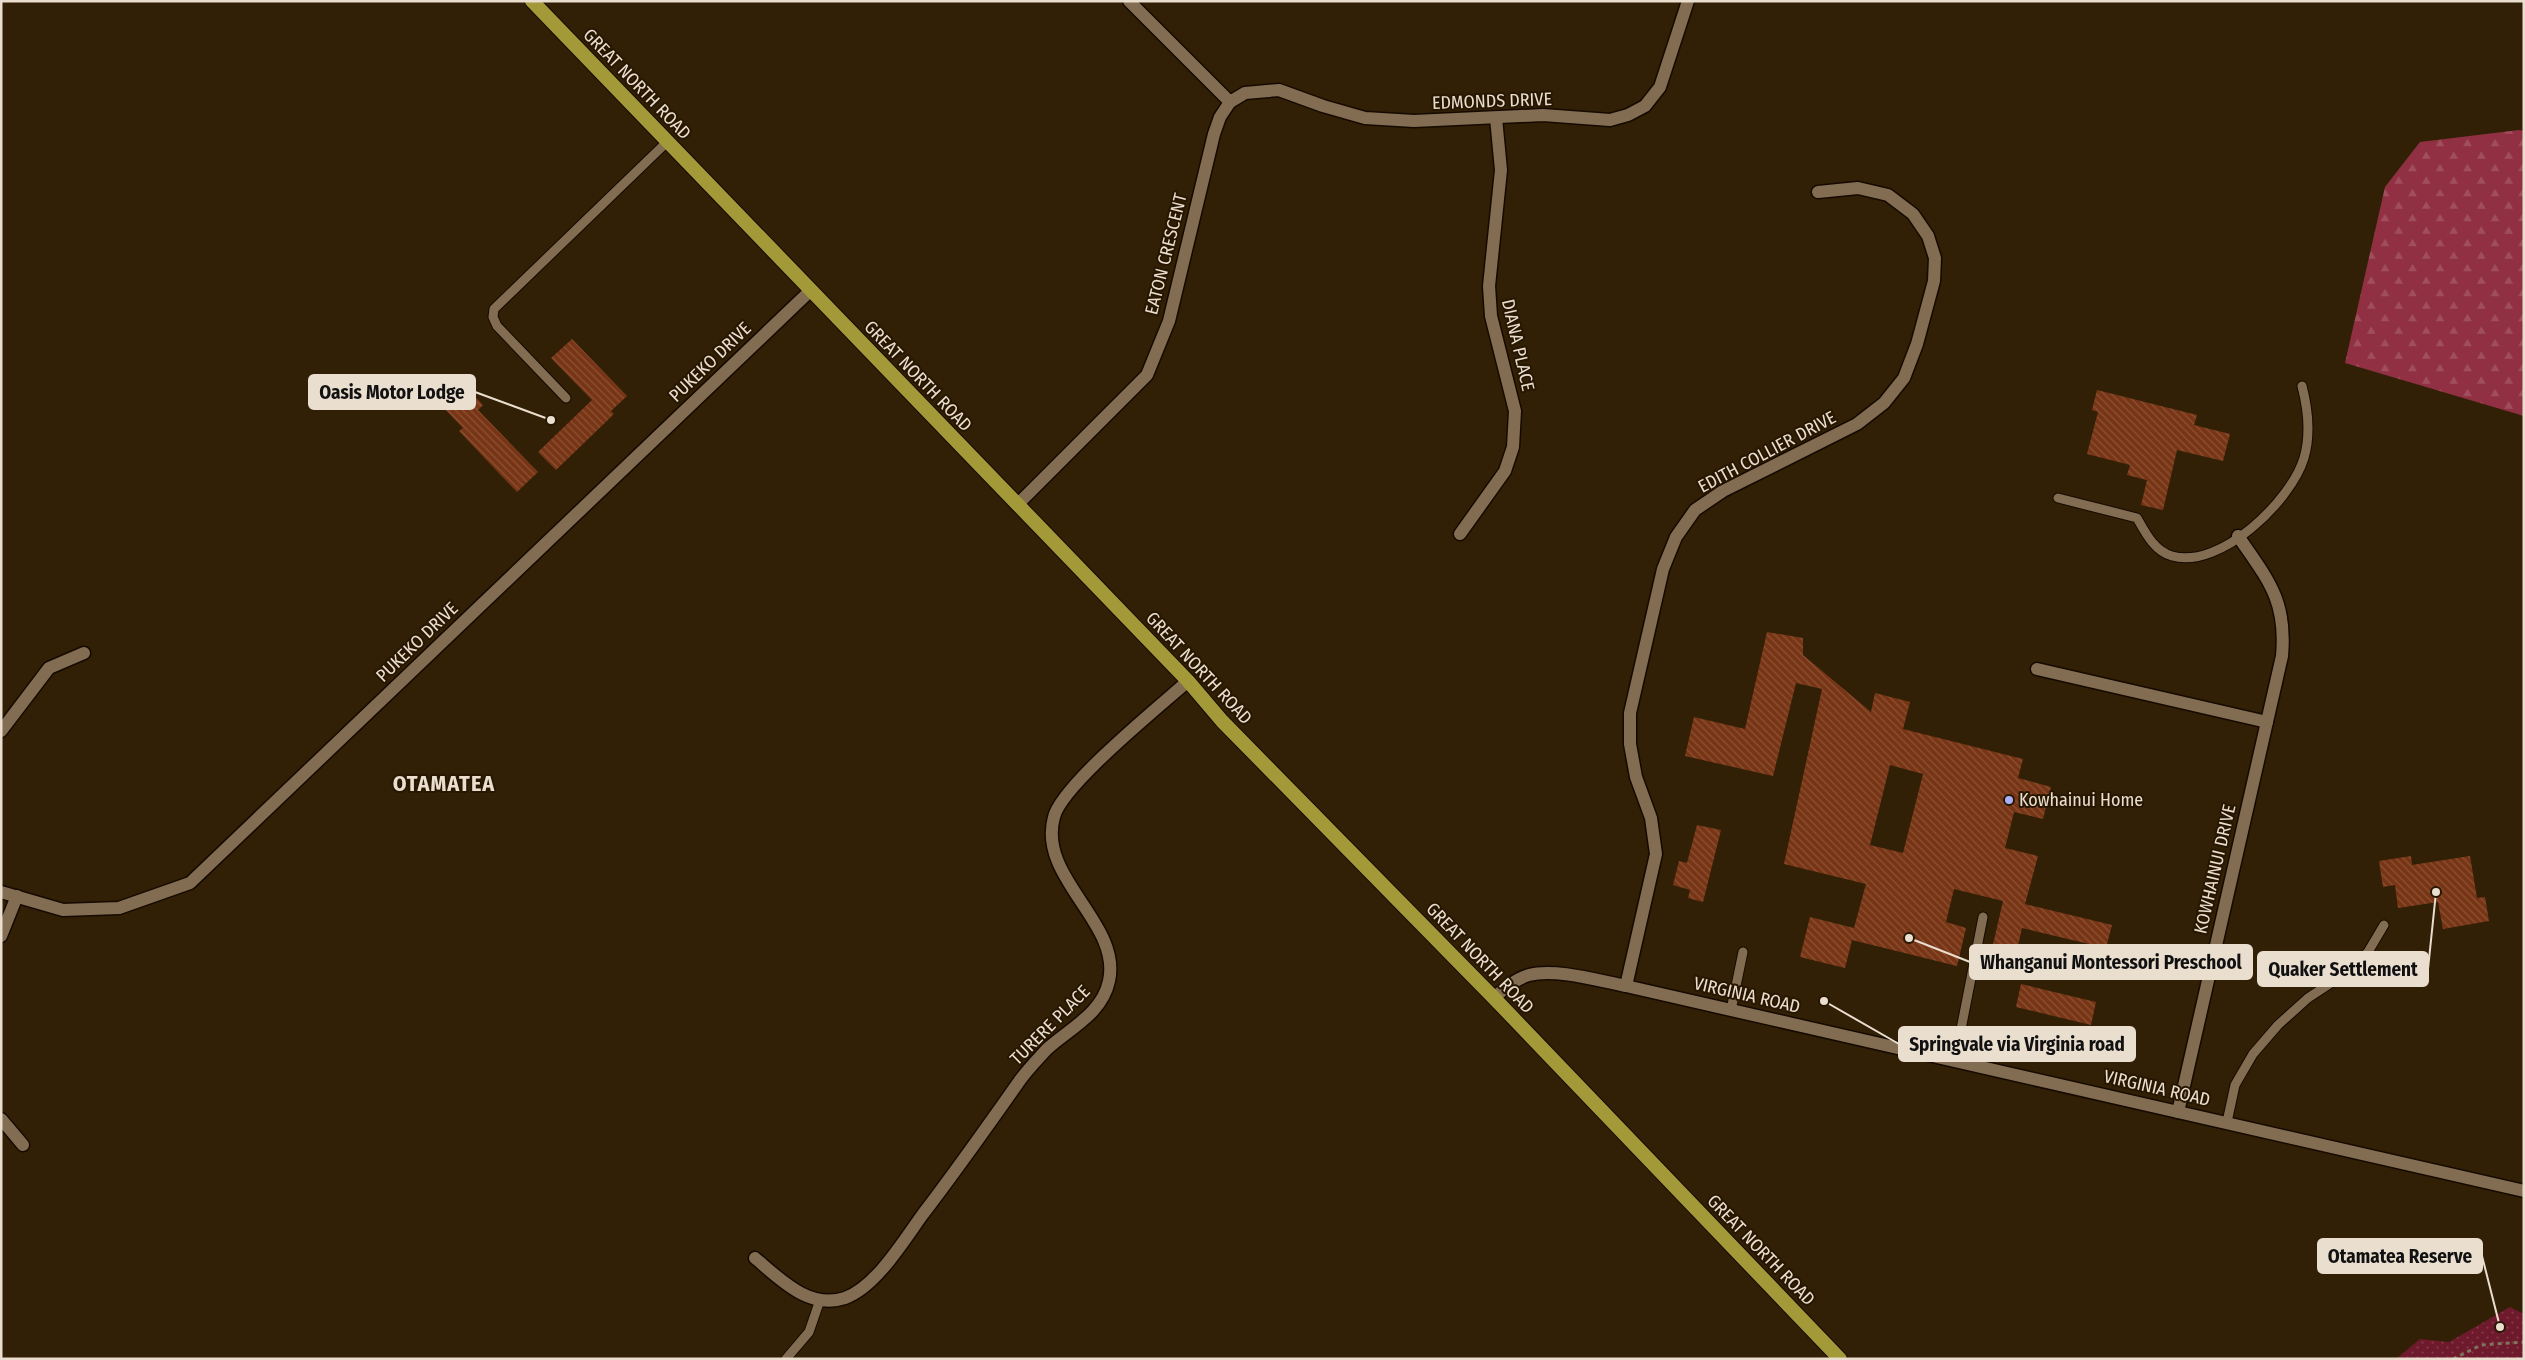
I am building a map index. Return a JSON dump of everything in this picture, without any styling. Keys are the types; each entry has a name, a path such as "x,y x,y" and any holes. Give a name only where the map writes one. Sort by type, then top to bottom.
{"highway":[{"name":"GREAT NORTH ROAD","path":"532,1 1188,681 1222,721 1494,998 1840,1359"}],"street":[{"path":"1128,1 1230,102"},
{"name":"EDMONDS DRIVE","path":"1230,102 1245,93 1279,90 1323,106 1365,118 1414,121 1543,115 1610,120 1628,115 1645,106 1660,87 1688,1"},
{"name":"EATON CRESCENT","path":"1017,505 1147,375 1169,321 1214,134 1220,117 1230,102"},
{"name":"DIANA PLACE","path":"1460,534 1505,471 1513,447 1515,411 1491,316 1488,286 1501,170 1496,118"},
{"name":"EDITH COLLIER DRIVE","path":"1626,986 1656,854 1651,818 1636,777 1630,744 1630,712 1663,569 1676,537 1695,510 1723,491 1857,424 1884,403 1904,378 1918,344 1934,281 1935,258 1928,236 1913,214 1888,195 1858,188 1818,192"},
{"name":"PUKEKO DRIVE","path":"1,892 63,910 119,908 190,883 810,291"},
{"name":"KOWHAINUI DRIVE","path":"2178,1112 2282,656 2284,632 2281,611 2272,585 2238,536"},
{"path":"1,731 49,668 84,653"},
{"path":"2037,669 2267,722"},
{"name":"TURERE PLACE","path":"755,1258 789,1286 820,1300 845,1298 872,1279 959,1167 1022,1077 1048,1049 1097,1007 1105,995 1109,981 1108,953 1101,937 1057,861 1050,838 1054,815 1065,796 1087,773 1188,681"},
{"path":"1,936 17,896"},
{"name":"VIRGINIA ROAD","path":"1494,998 1516,980 1531,975 1560,974 1626,986 2227,1122 2524,1192"},
{"path":"1,1119 23,1145"}],"lane":[{"path":"566,398 497,326 492,317 494,309 667,142"},
{"path":"2058,498 2137,518 2148,537 2158,549 2171,556 2189,558 2207,555 2260,522 2282,499 2296,478 2304,456 2309,430 2302,386"},
{"path":"1955,1060 1982,917"},
{"path":"2227,1122 2236,1085 2253,1054 2278,1025 2308,998 2346,973 2368,952 2384,925"},
{"path":"1730,1010 1743,952"},
{"path":"786,1359 809,1332 820,1300"}],"path":[{"path":"2453,1359 2482,1346 2524,1342"}],"green space":[{"path":"2519,130 2524,131 2524,416 2345,363 2385,187 2420,142"}],"shaded area":[{"path":"2510,1307 2524,1314 2524,1359 2396,1359 2420,1339 2449,1342"}],"building":[{"path":"572,339 627,396 611,411 614,414 556,470 538,452 592,400 551,358"},
{"path":"457,377 483,405 478,410 538,472 517,492 459,431 463,428 434,398"},
{"path":"2097,390 2197,415 2194,425 2230,434 2223,461 2177,450 2163,510 2141,505 2147,480 2127,475 2130,465 2087,454 2098,412 2092,410"},
{"name":"Kowhainui Home","path":"1767,632 1803,638 1803,655 1871,712 1875,693 1910,702 1903,729 2023,759 2018,778 2051,787 2043,819 2014,812 2005,848 2038,856 2025,904 2112,925 2106,948 2022,928 2013,968 1989,962 2003,901 1954,889 1946,922 1966,928 1957,966 1852,940 1845,968 1800,957 1810,917 1854,928 1866,884 1784,864 1822,689 1796,683 1773,776 1685,756 1694,717 1745,729","holes":["1890,765 1923,774 1903,853 1870,845"]},
{"path":"1697,825 1721,830 1703,902 1688,898 1690,890 1673,885 1679,861 1687,863"},
{"path":"2411,856 2412,865 2470,856 2477,898 2485,897 2489,921 2443,929 2438,902 2398,908 2395,885 2383,887 2379,861"},
{"path":"2021,984 2096,1002 2091,1025 2016,1007"}],"place":[{"name":"Oasis Motor Lodge","path":"551,420"},
{"name":"Kowhainui Home","path":"2009,800"},
{"name":"Quaker Settlement","path":"2436,892"},
{"name":"Whanganui Montessori Preschool","path":"1909,938"},
{"name":"Springvale via Virginia road","path":"1824,1001"},
{"name":"Otamatea Reserve","path":"2500,1327"}],"district":[{"name":"OTAMATEA","path":"444,783"}]}
